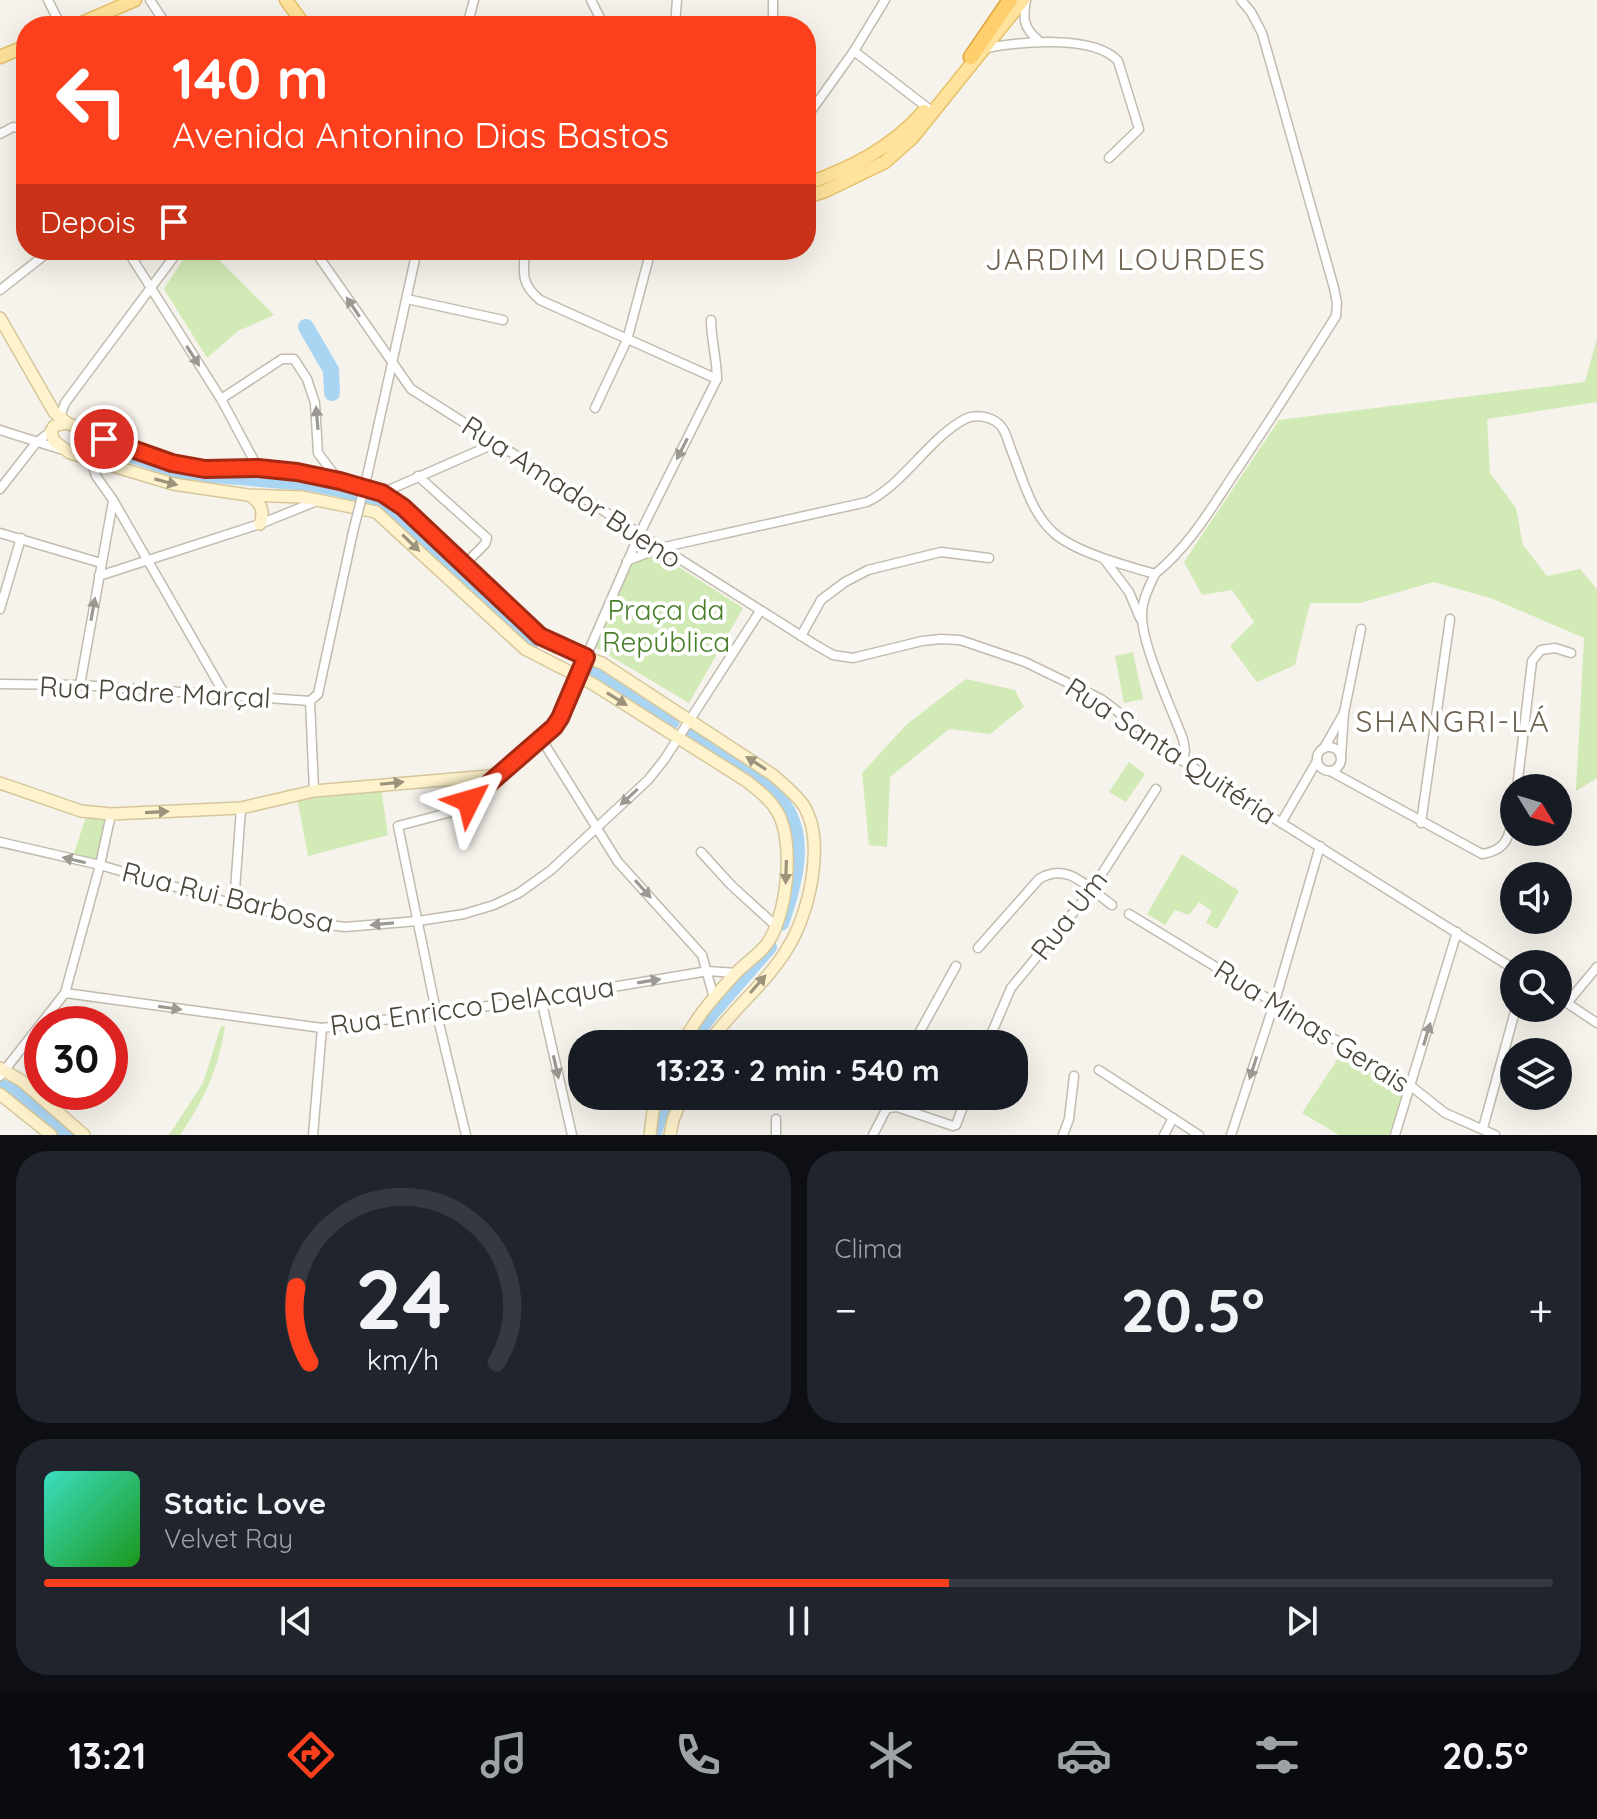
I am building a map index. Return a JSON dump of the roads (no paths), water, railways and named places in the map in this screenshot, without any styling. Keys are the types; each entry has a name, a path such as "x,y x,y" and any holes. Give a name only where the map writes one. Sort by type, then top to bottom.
{"highway":[{"path":"991,27 997,0"},
{"path":"971,57 1010,0"}],"main road":[{"path":"98,16 135,0"},
{"path":"816,180 843,171 885,146 931,110 965,75 1025,0"},
{"path":"816,194 885,162 912,138 971,57"},
{"path":"0,318 57,422 54,441 70,453 173,484 248,495 322,500 376,512 513,640 680,738 768,798 780,816 787,863 776,926 765,946 736,973 689,1030"},
{"path":"57,422 172,463 205,469 258,468 297,472 382,493 403,507 540,636 602,663 773,775 797,797 807,813 813,844 808,901 787,950 720,1030"},
{"path":"91,460 100,451 99,437"},
{"path":"248,495 262,506 260,524"},
{"path":"0,783 81,811 111,814 241,808 314,791 501,775 542,740 560,718 586,657"},
{"path":"1,1072 22,1081 84,1135"},
{"path":"0,1094 51,1135"},
{"path":"650,1135 653,1110"},
{"path":"670,1135 677,1110"}],"street":[{"path":"816,104 885,0"},
{"path":"1025,0 1024,24 1038,40"},
{"path":"1143,622 1146,591 1155,574 1190,540 1336,316 1334,288 1262,33 1241,0"},
{"path":"986,48 1038,40 1107,51 1118,61 1139,129 1109,158"},
{"path":"854,51 931,110"},
{"path":"0,290 38,260"},
{"path":"133,260 221,399 258,468"},
{"path":"0,489 57,422 65,403 172,260"},
{"name":"Rua Amador Bueno","path":"321,260 411,389 760,611"},
{"path":"314,791 310,701 318,694 415,260"},
{"path":"525,260 524,279 528,290 540,300 717,379"},
{"path":"595,408 627,340 648,260"},
{"path":"407,299 503,320"},
{"path":"586,657 639,535 717,379 711,320"},
{"path":"221,399 282,359 294,359 307,379 315,403 318,453 340,481"},
{"path":"627,561 660,548 867,502 880,495 927,449 966,419 976,416 987,417 1003,429 1034,507 1054,533 1104,559 1155,574"},
{"path":"0,430 70,453"},
{"path":"382,493 496,443"},
{"path":"91,460 96,476 113,500 225,695"},
{"path":"418,476 487,538 464,565"},
{"path":"80,685 113,500"},
{"path":"99,576 260,524 322,500"},
{"path":"0,533 101,563"},
{"path":"0,609 21,538"},
{"path":"801,636 821,600 868,570 941,552 989,558"},
{"path":"1104,559 1129,592 1143,622 1152,656 1183,739 1183,761"},
{"path":"691,721 760,611"},
{"name":"Rua Santa Quitéria","path":"760,611 833,655 853,658 922,641 960,640 1025,662 1080,687 1101,699 1183,761 1500,960"},
{"path":"1421,823 1450,619"},
{"path":"1304,786 1340,760 1344,713 1361,629"},
{"path":"1519,774 1532,661 1541,650 1555,648 1571,653"},
{"name":"Rua Padre Marçal","path":"0,684 80,685 310,701"},
{"path":"1281,823 1304,786 1317,761 1317,754 1324,748 1344,713"},
{"name":"Rua Rui Barbosa","path":"3,845 100,865 234,904 345,927 464,914 519,893 551,870 648,780 691,721"},
{"path":"542,740 618,862 705,961 714,998"},
{"path":"1324,748 1333,748 1349,780"},
{"path":"1317,761 1327,770 1421,823 1482,854 1494,852 1503,846"},
{"path":"466,1135 436,1011 398,826 459,810 501,775"},
{"name":"Rua Um","path":"993,1030 1011,988 1091,891 1156,789"},
{"path":"234,904 241,808"},
{"path":"1,1072 65,993 111,814"},
{"path":"1231,1135 1275,1001 1320,846"},
{"path":"701,852 731,885 776,926"},
{"path":"978,948 1039,879 1048,874 1068,873 1112,905"},
{"name":"Rua Minas Gerais","path":"1129,914 1411,1086 1445,1113 1495,1135"},
{"path":"1395,1135 1457,932"},
{"path":"921,1030 956,966"},
{"path":"1572,997 1597,967"},
{"name":"Rua Enricco DelAcqua","path":"65,993 322,1028 541,999 708,971 736,973"},
{"path":"541,999 572,1135"},
{"path":"1572,1006 1597,1023"},
{"path":"1483,1128 1512,1022"},
{"path":"313,1135 322,1028"},
{"path":"1099,1070 1199,1135"},
{"path":"1063,1135 1069,1119 1074,1076"},
{"path":"873,1135 888,1110"},
{"path":"906,1110 953,1126 962,1110"},
{"path":"1164,1135 1173,1118"},
{"path":"776,1119 776,1135"}],"waterway":[{"path":"306,327 331,370 332,393"},
{"path":"117,450 173,469 308,483 343,490 380,503 531,643"},
{"path":"595,672 672,721"},
{"path":"694,735 751,773 786,808 795,829 797,854 781,923"},
{"path":"699,1030 769,947"},
{"path":"0,1087 19,1093 71,1135"},
{"path":"653,1135 661,1110"}],"district":[{"name":"JARDIM LOURDES","path":"1126,260"},
{"name":"SHANGRI-LÁ","path":"1453,722"}],"park label":[{"name":"Praça da República","path":"666,626"}]}
